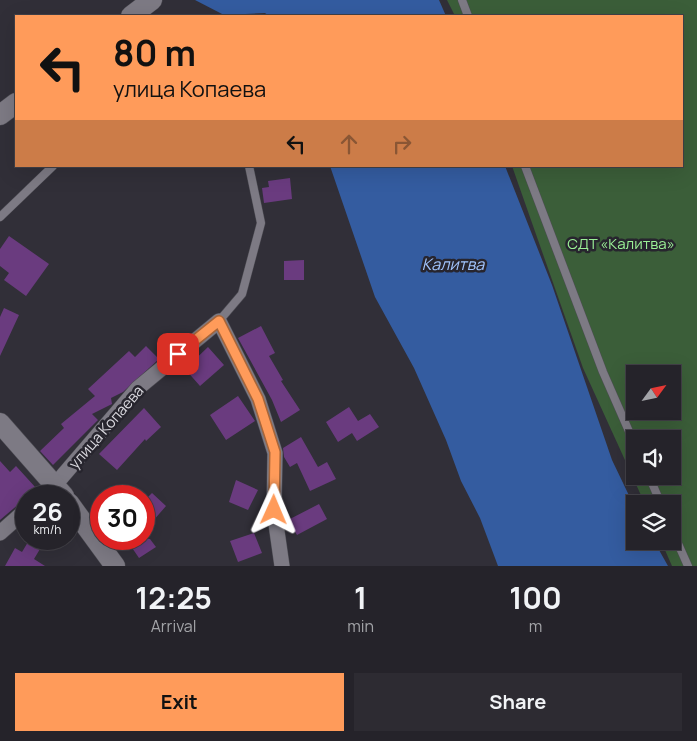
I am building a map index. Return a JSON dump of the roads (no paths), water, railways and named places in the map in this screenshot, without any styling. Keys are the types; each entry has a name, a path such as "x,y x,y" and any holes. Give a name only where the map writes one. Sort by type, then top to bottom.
{"main road":[{"path":"131,15 152,0"},
{"path":"0,115 15,104"},
{"path":"0,423 49,485"},
{"path":"80,518 115,566"}],"street":[{"name":"улица Копаева","path":"60,485 138,388 219,321"},
{"path":"219,321 258,399 275,452 274,510 282,566"},
{"path":"0,533 15,520"}],"lane":[{"path":"462,0 468,15"},
{"path":"0,217 52,167"},
{"path":"219,321 242,294 261,223 249,167"},
{"path":"525,167 602,372 628,430"},
{"path":"681,550 688,566"}],"water":[{"path":"195,0 439,0 446,15 268,15 265,13 224,15"},
{"name":"Калитва","path":"330,167 505,167 552,285 612,460 629,495 626,495 626,550 659,550 668,566 498,566 480,518 461,481 446,440 414,368 375,297"}],"park label":[{"name":"СДТ «Калитва»","path":"621,243"}]}
